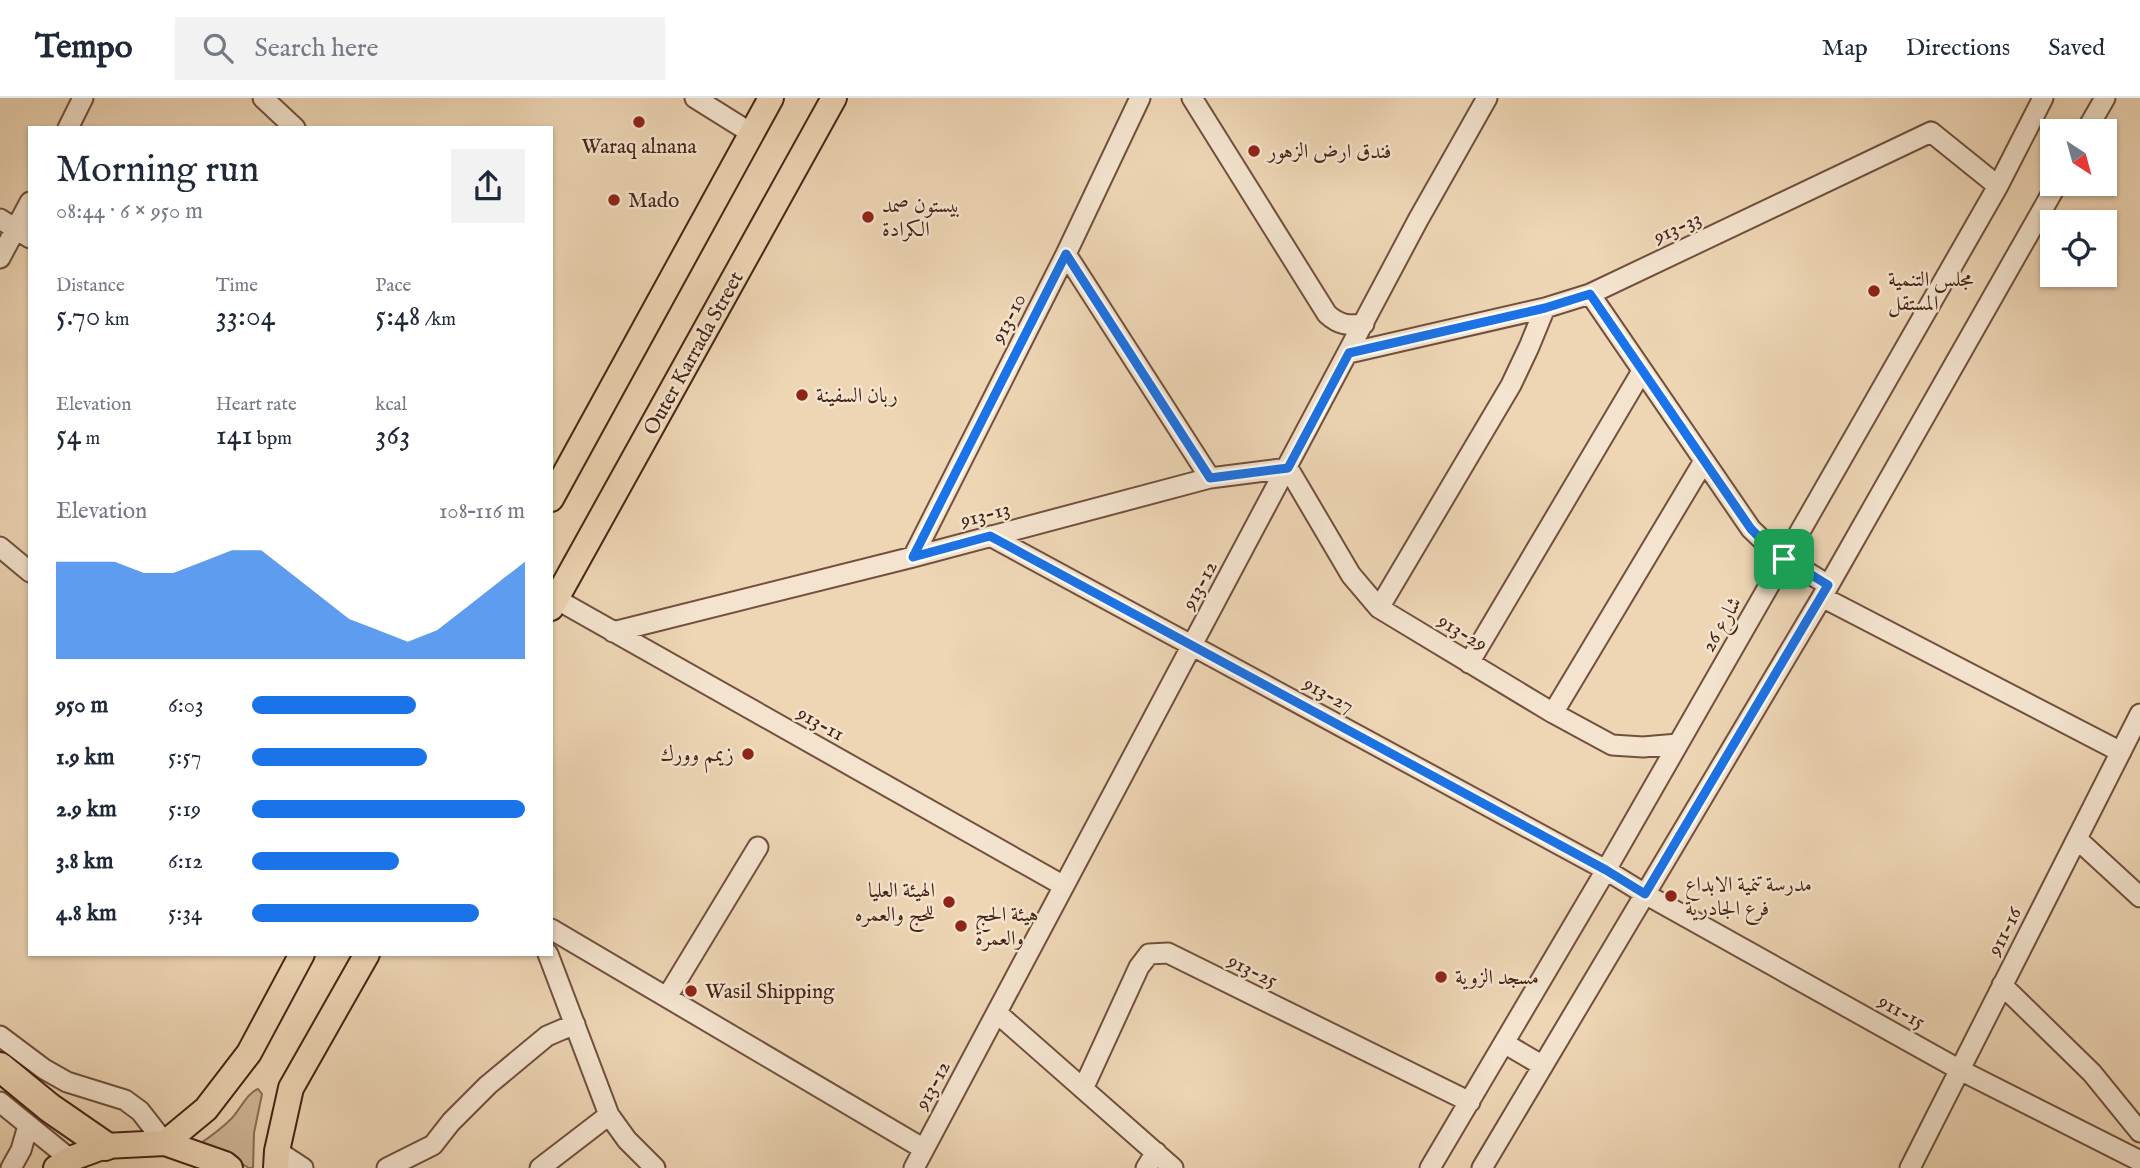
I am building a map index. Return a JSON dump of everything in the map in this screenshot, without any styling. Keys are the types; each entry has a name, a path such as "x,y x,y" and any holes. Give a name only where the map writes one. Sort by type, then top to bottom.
{"highway":[{"path":"0,1067 50,1108 105,1146"}],"main road":[{"path":"553,495 771,98"},
{"name":"Outer Karrada Street","path":"554,604 834,98"},
{"path":"165,1143 206,1109 249,1053 301,956"},
{"path":"277,1159 291,1088 366,956"},
{"path":"63,1163 105,1146 165,1143 230,1168"}],"street":[{"path":"69,126 83,98"},
{"path":"263,98 293,126"},
{"path":"695,98 751,133"},
{"name":"913-10","path":"913,557 1066,254 1140,98"},
{"path":"1192,98 1327,314 1337,323 1350,326 1364,324"},
{"name":"913-12","path":"914,1168 1418,220 1487,98"},
{"name":"شارع 26","path":"1430,1168 1606,870 1997,186 2043,98"},
{"path":"2093,119 2105,98"},
{"name":"913-33","path":"1349,353 1545,308 1590,294 1931,132 1997,186"},
{"path":"1482,1168 1825,591 2050,196"},
{"path":"0,258 28,206"},
{"path":"1066,254 1210,478"},
{"path":"1590,294 1751,529 1766,545 1825,591 2121,752"},
{"path":"1379,608 1511,384 1545,308"},
{"path":"1469,663 1642,371"},
{"path":"1553,713 1704,461"},
{"name":"913-13","path":"613,632 913,557 1210,478 1288,468"},
{"name":"913-29","path":"1288,468 1351,575 1379,608 1553,713 1612,744 1643,747 1678,744"},
{"name":"913-27","path":"990,536 1606,870 1645,894"},
{"path":"0,547 28,570"},
{"name":"913-11","path":"554,604 613,632 1064,886"},
{"name":"911-16","path":"1910,1168 2140,714"},
{"path":"2077,839 2140,897"},
{"path":"667,998 758,847"},
{"name":"911-15","path":"1645,894 1959,1070 2140,1161"},
{"path":"553,930 924,1149"},
{"name":"913-25","path":"1083,1089 1139,967 1149,954 1167,953 1470,1102"},
{"path":"549,956 609,1115 627,1140 654,1168"},
{"path":"2002,985 2092,1073 2140,1132"},
{"path":"997,1013 1083,1089 1151,1160 1173,1168"},
{"path":"387,1168 433,1144 488,1084 547,1036 575,1024"},
{"path":"0,1036 44,1069 67,1082 125,1100 140,1111 165,1143"},
{"path":"1504,1043 1543,1066"},
{"path":"0,1102 28,1126 63,1163"},
{"path":"540,1168 609,1115"},
{"path":"12,1168 28,1126"},
{"path":"277,1159 303,1168"}],"shaded area":[{"path":"258,1089 262,1094 254,1133 253,1168 198,1145 227,1123 250,1094"}],"place":[{"name":"Waraq alnana","path":"639,122"},
{"name":"فندق ارض الزهور","path":"1254,151"},
{"name":"Mado","path":"614,200"},
{"name":"بيستون صمد الكرادة","path":"868,217"},
{"name":"مجلس التنمية المستقل","path":"1874,291"},
{"name":"ربان السفينة","path":"802,395"},
{"name":"زيمم وورك","path":"748,754"},
{"name":"مدرسة تنمية الابداع فرع الجادرية","path":"1671,896"},
{"name":"الهيئة العليا للحج والعمره","path":"949,902"},
{"name":"هيئة الحج والعمرة","path":"961,926"},
{"name":"مسجد الزوية","path":"1441,977"},
{"name":"Wasil Shipping","path":"691,991"}],"route":[{"path":"1066,254 1210,478 1288,468 1349,353 1545,308 1590,294 1751,529 1784,559 1828,585 1645,894 1606,870 990,536 913,557 1066,254"}]}
